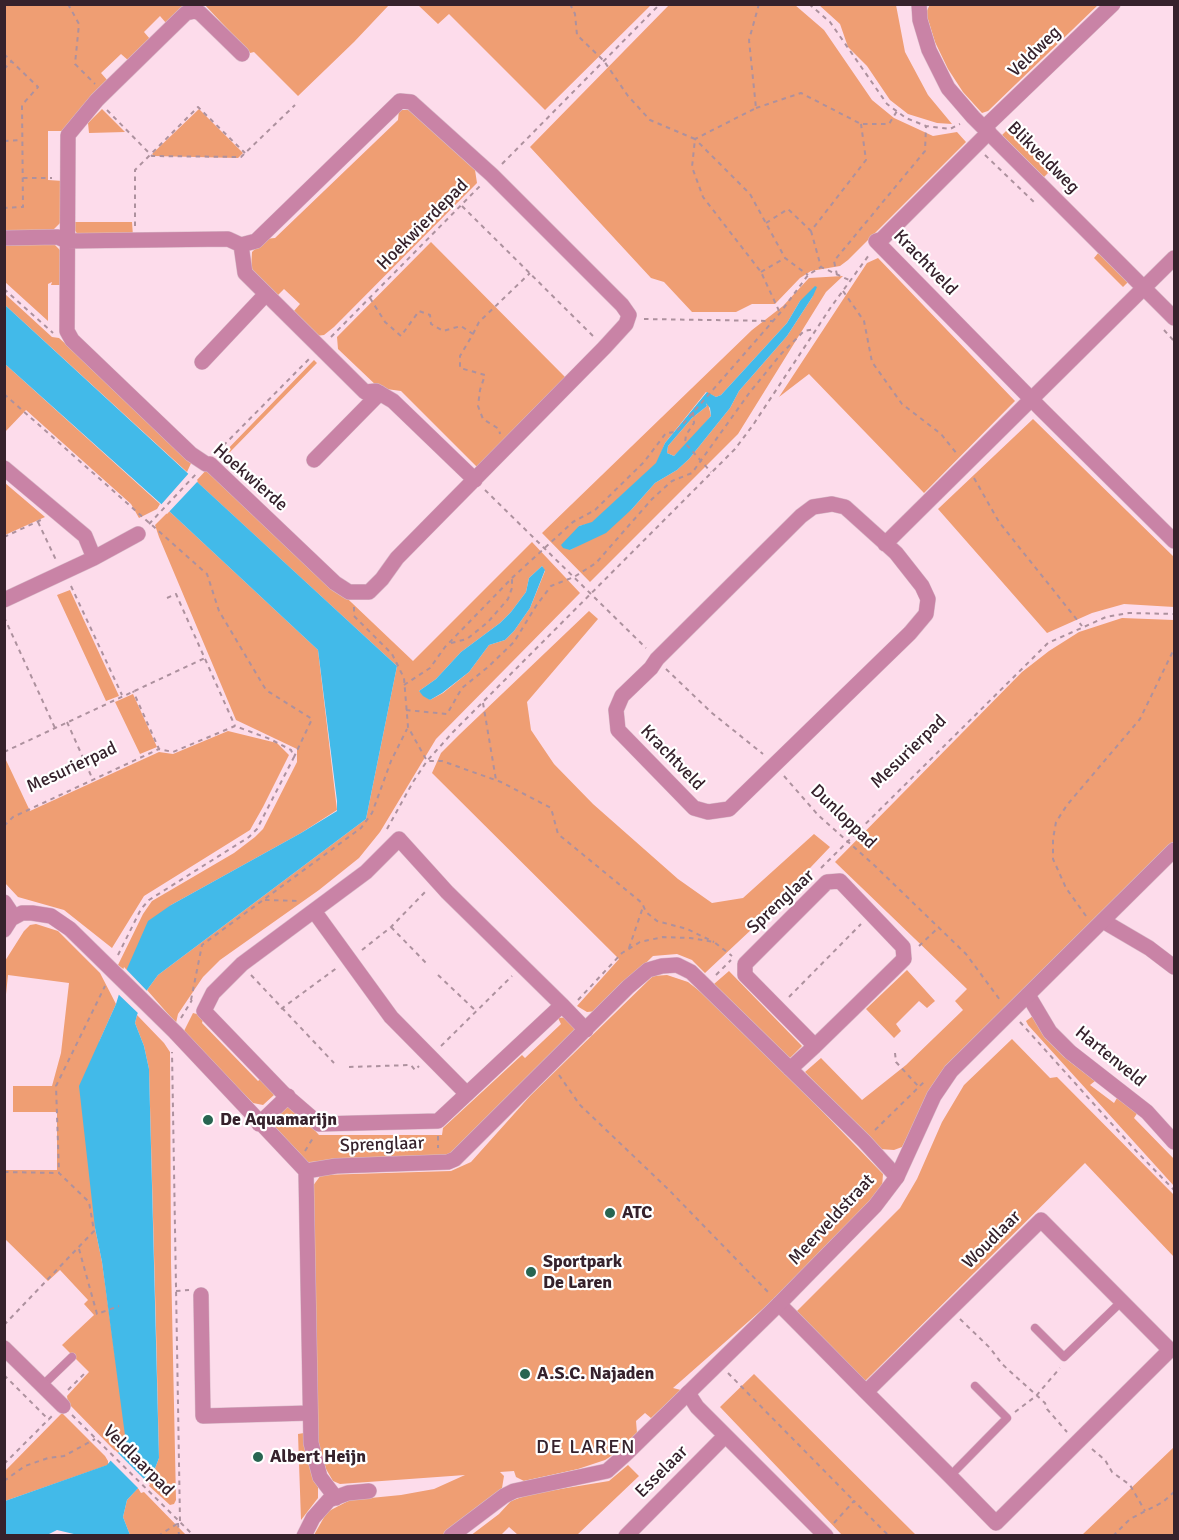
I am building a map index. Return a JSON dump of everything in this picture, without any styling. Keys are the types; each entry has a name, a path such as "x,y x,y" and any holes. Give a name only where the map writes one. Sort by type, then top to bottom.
{"street":[{"name":"Blikveldweg","path":"919,4 920,20 929,50 948,88 1174,318"},
{"name":"Veldweg","path":"989,132 1113,4"},
{"path":"67,331 68,135 101,97 186,13 195,11 200,13 242,54"},
{"path":"4,237 58,237 66,241 228,239 242,245 256,241 400,101 411,102 492,175 622,305 629,315 626,324 604,348 397,558 389,572 369,592 353,593"},
{"name":"Krachtveld","path":"989,132 882,239 876,241 1174,541"},
{"path":"242,245 245,273 365,392 376,391 393,401 475,480"},
{"path":"885,544 1174,258"},
{"path":"202,362 266,294"},
{"name":"Hoekwierde","path":"67,331 72,340 191,454 206,464 210,464 335,583 353,593"},
{"path":"314,460 380,393"},
{"path":"4,468 85,536 94,558"},
{"name":"Krachtveld","path":"832,504 845,507 896,553 922,586 928,599 926,614 910,633 729,809 708,813 694,808 618,730 616,710 622,696 651,668 657,659 801,516 813,507 832,504"},
{"path":"4,600 64,573 138,534"},
{"name":"Sprenglaar","path":"562,1005 438,1121 319,1124 204,1011 213,993 242,964 310,906 366,872 399,838 437,881 562,1005 586,1030"},
{"name":"Meerveldstraat","path":"451,1536 514,1491 607,1471 779,1304 875,1206 897,1177 919,1126 943,1081 1097,922 1174,850"},
{"name":"Sprenglaar","path":"815,1046 745,975 745,964 827,882 840,881 903,947 904,959"},
{"path":"4,902 9,923 21,913 41,913 51,916 70,929 176,1032 301,1166 311,1443 320,1477 336,1498"},
{"path":"310,906 391,1017 467,1094"},
{"path":"1097,922 1149,948 1174,967"},
{"path":"790,1069 904,959"},
{"name":"Sprenglaar","path":"301,1166 438,1162 455,1159 648,970 677,965 691,972 864,1141 897,1177"},
{"name":"Hartenveld","path":"1028,995 1050,1032 1070,1052 1147,1112 1174,1142"},
{"path":"260,1124 288,1096"},
{"name":"Woudlaar","path":"779,1304 866,1392 950,1476 998,1529 1079,1440 1172,1351 1041,1220 866,1392"},
{"path":"201,1294 203,1416 310,1413"},
{"path":"4,1348 60,1403"},
{"path":"688,1393 697,1407 824,1535"},
{"name":"Esselaar","path":"626,1536 725,1436"},
{"path":"304,1536 313,1518 329,1500 348,1493 369,1491"}],"lane":[{"path":"1035,1328 1064,1357 1122,1301"},
{"path":"43,1385 72,1357"},
{"path":"950,1476 1007,1418 975,1386"}],"path":[{"path":"68,4 79,24 75,64 152,156 241,157 295,105"},
{"path":"570,4 575,14 577,35 604,61 628,96 650,120 695,140 750,194 785,258 808,275"},
{"name":"Hoekwierdepad","path":"206,464 660,4"},
{"path":"756,108 749,40 759,4"},
{"path":"809,4 830,22 887,104 926,126 950,129 963,123"},
{"path":"4,54 38,87 22,105 23,207 4,208"},
{"path":"4,69 12,61"},
{"path":"695,140 756,108 801,93 861,124 889,124 897,111"},
{"path":"136,240 135,170 198,107 245,153"},
{"path":"811,231 866,160 861,124"},
{"path":"837,275 834,261 926,151 926,126"},
{"path":"989,132 981,152 1035,203"},
{"path":"4,141 22,140"},
{"path":"695,140 692,167 703,197 761,272 780,313"},
{"path":"23,178 67,178"},
{"path":"461,206 604,348"},
{"path":"766,224 788,209 811,231 821,267 850,281"},
{"path":"761,272 785,258"},
{"path":"405,685 430,668 449,643 512,578 573,522 595,510 644,462 666,433 676,432 780,313 808,275 821,267"},
{"path":"503,452 499,429 483,419 478,406 485,375 460,368 460,356 479,322 530,273"},
{"path":"4,289 52,333 67,331"},
{"path":"370,298 385,322 401,336 419,311 430,315 431,324 443,331 461,326 473,334"},
{"path":"628,319 773,321"},
{"path":"406,710 447,714 462,688 514,642 551,585 574,577 596,563 652,499 672,481 692,473 750,392 782,354 804,332 817,329"},
{"path":"4,394 207,574 219,611 266,690 312,719 257,829 249,837 149,900 141,909 56,1086 59,1173"},
{"path":"693,412 693,423 686,435 685,443 712,472"},
{"path":"159,515 193,477"},
{"name":"Dunloppad","path":"475,480 712,713 757,748 818,814 966,954 1010,1012 1174,1190"},
{"path":"4,537 57,512"},
{"path":"38,521 122,696"},
{"path":"449,643 467,639 488,622 508,599 512,588 512,578"},
{"path":"353,593 354,616 392,654 404,678 408,727 427,761 442,761 496,780 550,808 558,834 642,903 646,912 657,921 687,929 714,942"},
{"path":"166,598 176,594 235,726 270,739 291,750 294,757"},
{"name":"Mesurierpad","path":"814,874 1048,643 1106,617 1129,613 1174,614"},
{"path":"4,617 54,728"},
{"path":"1097,922 1066,888 1053,859 1056,822 1067,805 1140,719 1174,649"},
{"path":"4,752 205,658"},
{"path":"133,692 159,749"},
{"path":"483,701 496,780"},
{"path":"67,722 93,780"},
{"name":"Mesurierpad","path":"4,826 13,817 159,749 173,752 235,726"},
{"path":"191,1001 202,945 361,828 372,813 391,761 408,727"},
{"path":"281,1009 391,927 437,881"},
{"path":"263,900 310,906"},
{"path":"629,948 644,907"},
{"path":"778,1008 871,914"},
{"path":"391,927 428,965"},
{"path":"904,959 939,927"},
{"path":"705,986 734,957"},
{"path":"242,964 281,1009 334,1063"},
{"path":"349,1067 411,1065 415,1070 522,966"},
{"path":"438,975 476,1011"},
{"path":"895,1053 896,1062 919,1087"},
{"path":"550,1066 563,1079 580,1105 668,1189 779,1304"},
{"path":"438,1121 438,1162"},
{"path":"301,1166 319,1124"},
{"path":"4,1172 59,1173 89,1202 94,1231 4,1325"},
{"path":"78,1248 97,1314 119,1306"},
{"path":"950,1310 983,1341 1002,1364 1045,1403 1055,1419 1105,1460 1112,1472 1130,1485 1145,1511"},
{"path":"1007,1418 1036,1396 1062,1366 1064,1357"},
{"path":"718,1363 889,1536"},
{"path":"4,1464 49,1420 86,1372"},
{"path":"4,1375 49,1420"},
{"name":"Veldlaarpad","path":"60,1403 194,1536"},
{"path":"4,1481 25,1466 48,1458 64,1456 96,1438"},
{"path":"1113,1536 1130,1519 1163,1502 1174,1492"},
{"path":"824,1535 854,1501"},
{"path":"158,1536 179,1522"},
{"path":"179,1522 179,1536"}],"shaded area":[{"path":"204,4 389,5 298,96 254,52 250,53"},
{"path":"670,4 795,5 824,30 872,100 894,118 933,136 957,132 966,142 840,266 811,271 800,278 775,304 752,304 736,312 692,312 664,282 651,278 530,147"},
{"path":"930,4 1098,5 988,111 982,113 963,92 948,69 935,42 926,13"},
{"path":"5,5 185,5 166,23 160,16 144,32 150,39 129,61 121,54 101,73 108,81 62,131 48,131 48,180 63,181 62,221 52,231 5,231"},
{"path":"418,5 651,5 545,110 449,14 438,24"},
{"path":"819,5 896,5 905,52 928,95 952,124 937,123 908,114 890,100 867,66 848,47 840,24"},
{"path":"102,109 125,132 89,133 88,123"},
{"path":"199,109 243,153 238,158 154,156 152,154"},
{"path":"399,110 410,110 475,170 477,183 334,327 324,335 316,336 293,312 300,304 284,289 277,296 251,271 252,252 265,239 275,238 398,120"},
{"path":"1008,129 1050,171 1044,177 1002,135"},
{"path":"73,222 132,222 133,236 79,236 73,228"},
{"path":"431,242 566,378 477,467 401,391 379,388 338,349 337,337"},
{"path":"5,244 54,244 60,250 62,285 51,285 52,282 48,284 48,321 5,282"},
{"path":"1099,252 1130,280 1123,287 1094,258"},
{"path":"878,258 1015,401 924,493 809,374 779,397 867,263"},
{"path":"843,276 826,292 738,434 590,582 542,533 752,330 783,306 809,278","holes":["813,296 787,336 739,391 730,408 689,459 677,470 655,483 632,509 587,541 570,550 579,526 592,523 657,463 665,443 706,392 716,397 721,395 787,323 800,301"]},
{"path":"5,294 52,337 59,338 193,459 187,472 5,305"},
{"path":"314,360 317,363 222,459 220,457"},
{"path":"5,364 160,504 157,509 139,518 131,504 26,410 5,432"},
{"path":"706,403 708,403 711,416 674,456 667,453 668,446 692,418 707,406"},
{"path":"1033,419 1174,557 1174,607 1124,604 1092,613 1047,633 938,509"},
{"path":"209,467 413,661 532,542 580,593 436,739 380,832 359,858 319,890 220,960 203,977 178,1014 176,1023 147,990 158,975 366,819 397,666 196,481","holes":["542,566 545,571 530,608 505,640 489,645 469,672 443,693 430,700 419,691 436,679 461,652 500,623 526,592 529,578"]},
{"path":"5,483 45,517 5,535"},
{"path":"169,511 318,650 337,810 301,833 171,905 126,971 118,965 143,914 152,901 234,853 255,837 263,829 297,762 297,749 236,720 155,525"},
{"path":"70,590 119,696 106,701 57,595"},
{"path":"589,611 598,619 527,702 531,730 554,764 593,804 678,879 712,903 743,898 814,834 830,847 753,928 705,973 692,960 677,954 653,956 597,1011 587,1012 577,1006 619,959 432,773 441,753"},
{"path":"1122,618 1174,620 1174,841 1008,1005 937,1081 902,1147 894,1150 879,1149 805,1072 821,1058 862,1100 906,1065 963,1010 955,1001 967,989 835,862 1022,672 1079,632"},
{"path":"133,694 157,747 140,754 115,702"},
{"path":"228,731 277,743 289,755 263,807 250,830 144,896 112,948 64,910 18,897 5,883 5,758 30,811 159,752 173,754"},
{"path":"36,924 58,931 100,973 116,1004 99,1042 95,1228 102,1262 126,1435 124,1450 117,1453 68,1403 67,1396 89,1372 62,1345 94,1315 84,1304 88,1300 60,1270 48,1281 5,1239 5,1170 57,1170 57,1112 13,1112 13,1086 52,1086 61,1053 69,983 8,975 5,1004 5,961 24,931 30,925"},
{"path":"907,970 935,1001 927,1008 919,1001 896,1024 901,1031 894,1038 866,1009"},
{"path":"729,971 802,1046 788,1060 714,984"},
{"name":"Sportpark De Laren","path":"667,975 688,982 725,1011 883,1174 882,1188 774,1299 673,1388 681,1390 651,1418 645,1413 636,1421 637,1433 622,1449 605,1460 578,1469 524,1481 516,1477 514,1471 500,1472 504,1476 502,1488 442,1536 314,1535 327,1512 350,1500 434,1489 465,1475 340,1484 333,1481 326,1469 317,1437 312,1187 321,1175 451,1171 471,1162 531,1095 653,976"},
{"path":"193,1013 204,1016 202,1023 258,1081 263,1077 271,1086 274,1095 263,1105 253,1103 183,1033"},
{"path":"137,1015 170,1052 171,1262 176,1500 170,1505 149,1486 146,1480 154,1471 159,1458 149,1069 144,1046 135,1023"},
{"path":"1033,1016 1069,1061 1095,1081 1090,1085 1114,1103 1117,1098 1138,1112 1134,1118 1174,1159 1174,1186 1028,1025 1026,1021"},
{"path":"569,1017 576,1024 576,1034 458,1148 446,1156 308,1162 275,1127 277,1114 286,1106 293,1106 319,1135 442,1135 443,1128 522,1055 525,1058 561,1024 558,1018"},
{"path":"1012,1039 1050,1078 1057,1077 1174,1195 1174,1257 1085,1163 864,1382 791,1317 900,1208 917,1179 942,1122 964,1085"},
{"path":"754,1374 916,1535 842,1535 720,1407"},
{"path":"62,1413 105,1456 108,1465 5,1501 5,1471"},
{"path":"304,1433 308,1463 318,1487 318,1498 301,1520 298,1434"},
{"path":"1174,1447 1174,1535 1082,1535"},
{"path":"628,1465 639,1476 577,1535 518,1535 509,1527 501,1535 470,1536 499,1514 511,1501 530,1494 609,1481"},
{"path":"138,1488 186,1535 130,1535 123,1517 127,1500"}],"water":[{"path":"815,286 817,287 787,336 739,391 730,408 689,459 677,470 655,483 606,533 570,550 563,548 561,545 579,526 592,522 656,463 665,443 707,392 716,397 721,395 787,323 800,301","holes":["706,403 710,408 711,416 674,456 667,453 668,446 692,418 707,406"]},
{"path":"5,305 397,666 366,819 158,975 147,990 137,1015 135,1023 144,1046 149,1069 159,1458 154,1471 127,1500 123,1517 130,1535 78,1535 57,1530 47,1535 5,1535 5,1501 107,1465 117,1453 124,1450 126,1443 102,1262 95,1228 79,1086 116,1004 126,971 148,921 171,905 337,811 337,801 318,650 169,511 5,364"},
{"path":"542,566 545,570 530,608 514,631 505,640 489,645 469,672 442,693 430,700 423,696 419,691 436,679 461,652 511,612 526,592 529,578"}],"pier":[{"path":"189,473 198,481 167,514 159,507"},
{"path":"124,967 149,993 140,1015 116,992"},
{"path":"115,1450 148,1483 140,1490 108,1458"}],"place":[{"name":"De Aquamarijn","path":"208,1120"},
{"name":"ATC","path":"610,1213"},
{"name":"Sportpark De Laren","path":"531,1272"},
{"name":"A.S.C. Najaden","path":"525,1374"},
{"name":"Albert Heijn","path":"258,1457"}],"district":[{"name":"DE LAREN","path":"586,1448"}]}
